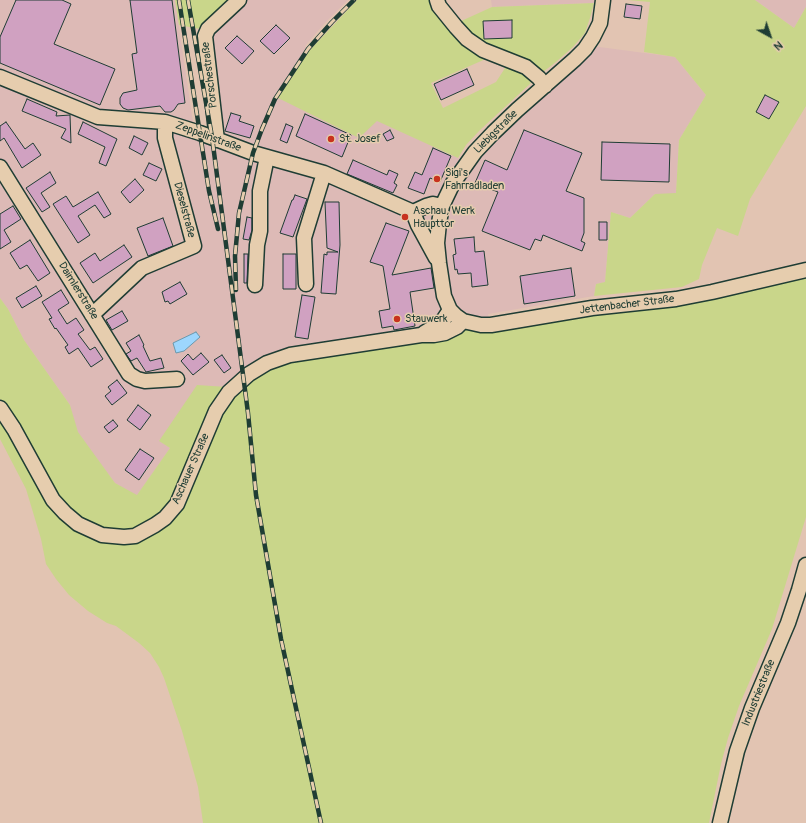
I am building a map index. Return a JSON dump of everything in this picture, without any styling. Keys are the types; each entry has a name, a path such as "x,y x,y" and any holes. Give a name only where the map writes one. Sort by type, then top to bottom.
{"street":[{"name":"Porschestraße","path":"217,140 205,36 208,29 239,0"},
{"path":"437,0 439,6 467,39 483,50 526,67 539,78 545,86"},
{"name":"Liebigstraße","path":"450,310 444,296 437,243 442,206 453,183 475,152 517,110 575,59 594,37 600,23 604,0"},
{"name":"Zeppelinstraße","path":"0,77 98,117 165,122 267,157 324,173 413,212"},
{"name":"Dieselstraße","path":"92,315 142,268 194,246 165,138 165,122"},
{"path":"255,285 257,245 260,232 260,191 267,157"},
{"name":"Daimlerstraße","path":"0,167 129,374 137,379 145,381 177,379"},
{"path":"306,284 304,238 324,173"},
{"path":"439,263 418,225 413,212 433,204 442,206"},
{"name":"Jettenbacher Straße","path":"450,310 463,321 481,325 491,325 592,308 676,299 806,270"},
{"name":"Aschauer Straße","path":"421,335 433,329 442,322 450,310"},
{"name":"Aschauer Straße","path":"0,408 14,429 49,493 64,513 78,524 102,535 124,537 135,536 165,518 177,504 216,411 229,392 249,374 267,363 290,354 421,335 445,333 457,327 463,321"},
{"name":"Industriestraße","path":"720,823 737,751 752,708 788,623 806,565"}],"shaded area":[{"path":"0,0 175,0 193,122 220,134 210,31 244,0 348,0 305,46 310,51 321,38 469,166 592,46 675,57 706,95 679,140 676,194 655,194 630,218 611,212 605,282 596,284 594,296 488,314 493,331 159,440 170,448 137,496 115,483 77,432 70,405 24,340 8,309 0,298"},
{"path":"491,0 594,0 594,3 492,7"},
{"path":"755,0 806,0 806,7 794,28"}],"green space":[{"path":"175,0 231,0 200,29 179,25"},
{"path":"357,0 429,0 437,13 488,58 431,83 443,108 496,82 507,65 522,72 531,83 480,130 466,145 458,158 377,121 359,138 278,98 309,51"},
{"path":"627,0 755,0 794,28 806,7 806,106 750,199 738,236 717,228 702,265 699,279 682,287 594,296 596,284 605,282 611,212 630,218 655,194 676,193 679,140 706,95 675,57 644,52 650,2"},
{"path":"594,3 585,33 573,47 543,72 530,61 485,44 471,36 459,22 492,7"},
{"path":"806,275 806,517 772,629 739,706 728,738 709,823 203,823 198,787 182,731 159,667 150,653 139,643 116,626 107,623 88,611 69,595 56,579 46,564 41,539 26,489 0,439 0,418 85,534 158,530 219,412 232,393 277,362 468,328"},
{"path":"0,298 8,309 24,340 70,405 78,432 115,483 137,495 170,448 159,441 197,385 227,387 166,511 142,529 115,532 83,521 56,495 20,428 0,399"}],"water":[{"path":"196,332 200,337 184,351 176,353 173,343"}],"building":[{"path":"16,0 62,0 71,4 54,44 115,69 100,105 0,63 0,37"},
{"path":"130,0 172,0 185,103 178,104 171,112 165,112 160,106 128,110 123,108 120,104 120,98 123,93 137,90 132,54 137,53"},
{"path":"626,4 642,6 640,19 624,17"},
{"path":"512,20 512,38 484,39 483,21"},
{"path":"276,25 290,38 274,54 260,41"},
{"path":"237,36 254,51 242,64 225,48"},
{"path":"467,69 474,85 441,100 434,84"},
{"path":"765,95 779,102 769,119 756,112"},
{"path":"27,99 57,112 56,116 70,115 71,143 61,138 66,129 22,111"},
{"path":"231,113 241,116 239,121 254,126 250,138 225,131"},
{"name":"St. Josef","path":"305,114 351,135 342,157 296,136"},
{"path":"6,122 25,149 33,143 41,155 22,168 4,138 0,141 0,126"},
{"path":"83,122 117,139 106,166 99,163 105,147 78,134"},
{"path":"286,124 293,127 287,143 280,140"},
{"path":"390,130 394,138 387,141 383,134"},
{"path":"524,130 582,153 566,191 584,198 584,233 581,241 585,243 582,251 543,235 541,241 535,239 530,250 482,231 498,192 475,183 485,160 507,170"},
{"path":"134,136 148,143 142,155 129,148"},
{"path":"602,142 670,144 669,182 601,180"},
{"path":"433,148 451,156 440,182 430,178 424,194 408,188 415,172 422,175"},
{"path":"353,160 387,175 389,170 398,174 394,183 397,185 393,193 347,174"},
{"path":"149,163 162,169 156,181 143,175"},
{"path":"50,172 56,183 41,193 50,207 42,212 26,188"},
{"path":"135,179 144,190 130,203 121,192"},
{"path":"98,192 111,214 104,218 95,205 78,216 90,235 78,243 53,204 66,196 73,207"},
{"path":"295,195 307,199 293,237 280,233"},
{"path":"325,202 339,202 340,245 336,294 321,293 324,254 327,255 327,252 338,252 327,248"},
{"path":"13,206 21,219 4,230 11,242 0,249 0,214"},
{"path":"247,217 252,218 252,230 249,240 243,239"},
{"path":"163,218 173,246 148,256 137,228"},
{"path":"599,222 607,222 607,240 599,240"},
{"path":"386,223 409,231 392,275 431,268 434,288 410,292 415,326 394,330 393,326 382,328 379,311 390,309 383,266 370,262"},
{"path":"474,237 475,252 484,251 488,285 472,287 471,273 458,274 457,269 455,270 453,255 456,254 454,239"},
{"path":"30,240 50,273 38,281 27,265 20,269 10,253"},
{"path":"124,245 132,257 93,283 80,263 95,253 100,261"},
{"path":"244,254 248,254 247,283 244,283"},
{"path":"283,254 296,254 296,289 283,289"},
{"path":"571,268 575,296 524,304 520,276"},
{"path":"180,282 187,294 170,304 168,301 165,302 162,292"},
{"path":"36,286 42,296 22,308 16,298"},
{"path":"61,290 69,303 58,310 67,324 76,318 84,330 78,334 90,350 95,347 103,359 91,367 78,348 69,354 65,347 68,345 56,328 55,329 49,319 52,318 42,302"},
{"path":"302,295 315,297 308,339 295,337"},
{"path":"122,311 128,321 112,330 106,320"},
{"path":"139,335 150,361 161,358 164,368 146,372 137,358 131,361 126,354 131,351 126,343"},
{"path":"201,353 209,362 193,375 181,361 188,354 193,360"},
{"path":"222,355 231,368 224,373 214,360"},
{"path":"117,380 127,393 112,405 105,396 111,391 108,387"},
{"path":"138,405 151,415 140,430 127,420"},
{"path":"113,420 118,426 109,433 104,427"},
{"path":"140,449 154,458 139,480 125,470"}],"railway":[{"path":"179,0 209,191 218,229"},
{"path":"188,0 212,137 248,413 256,495 281,639 321,823"},
{"path":"236,290 235,256 239,213 253,153 262,129 275,99 308,49 354,0"}],"place":[{"name":"St. Josef","path":"331,139"},
{"name":"Sigi's Fahrradladen","path":"437,179"},
{"name":"Aschau, Werk Haupttor","path":"405,217"},
{"name":"Stauwerk","path":"397,319"}]}
